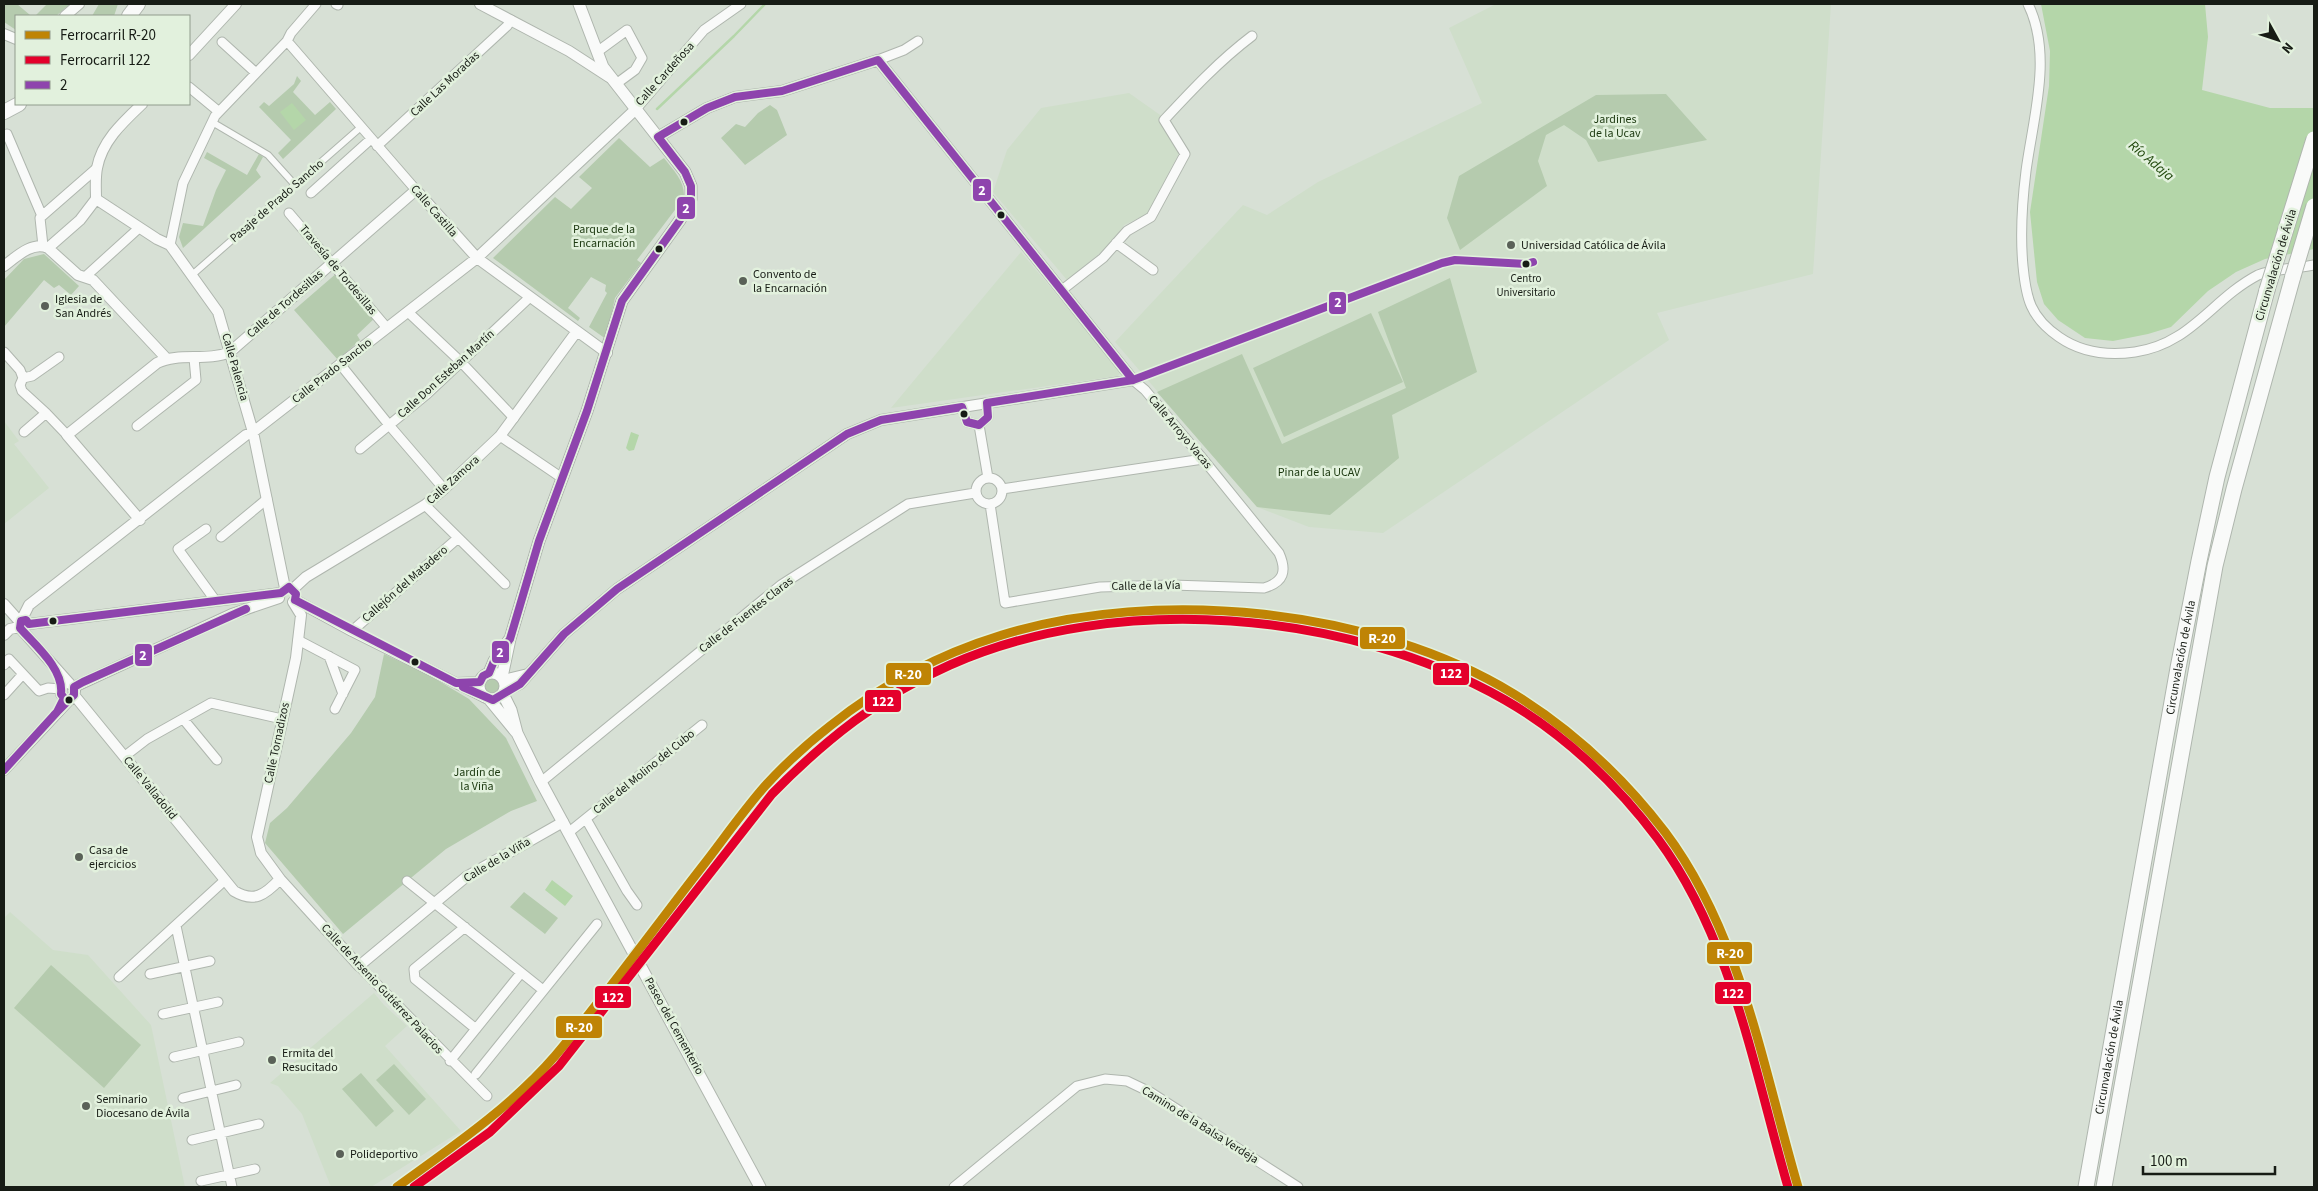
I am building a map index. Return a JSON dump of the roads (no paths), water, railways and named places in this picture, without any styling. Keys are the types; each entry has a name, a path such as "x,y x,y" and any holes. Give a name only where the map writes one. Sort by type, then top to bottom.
{"highway":[{"path":"129,15 138,4"},
{"path":"4,112 17,105"},
{"name":"Circunvalación de Ávila","path":"2086,1187 2176,677 2217,478 2267,290 2314,139"},
{"name":"Circunvalación de Ávila","path":"2104,1187 2216,566 2234,489 2314,206"}],"main road":[{"name":"Calle Cardeñosa","path":"579,4 603,67 636,109"},
{"path":"503,678 496,673 489,673 483,676 479,690 486,698 497,699 504,693 503,678 510,639 539,541 607,353 622,301 680,220 690,199 691,186 685,172 636,109"},
{"path":"489,673 494,661 510,639"},
{"name":"Paseo del Cementerio","path":"504,693 517,733 541,782 760,1187"},
{"name":"Paseo del Cementerio","path":"486,698 517,733"}],"street":[{"path":"66,15 79,4"},
{"path":"190,54 236,4"},
{"path":"170,245 183,182 218,112 287,41 291,33 316,4"},
{"path":"480,4 569,51 614,82 635,70 642,58 627,30 597,52"},
{"name":"Calle Cardeñosa","path":"636,109 704,30 741,4"},
{"path":"2028,4 2034,16 2040,48 2040,82 2020,229 2029,305 2040,322 2067,342 2085,351 2134,352 2173,341 2239,288 2261,274 2314,265"},
{"name":"Calle Las Moradas","path":"311,193 374,142 507,26 511,20"},
{"path":"1062,290 1103,258 1127,231 1151,217 1185,154 1164,120 1197,84 1232,51 1252,36"},
{"name":"Calle Castilla","path":"287,41 477,258 607,353"},
{"path":"652,129 735,96 782,91 878,60 904,50 918,41"},
{"path":"222,42 256,73"},
{"name":"Calle Arroyo Vacas","path":"878,60 1133,380 1145,390 1203,458 1279,553 1284,564 1282,575"},
{"path":"190,88 218,112"},
{"path":"4,266 24,250 45,247 80,220 96,199 97,168 106,144 123,122 141,105"},
{"name":"Calle Prado Sancho","path":"23,626 29,605 140,520 246,434 253,432 477,258 636,109"},
{"path":"212,122 268,155 295,185"},
{"name":"Pasaje de Prado Sancho","path":"192,275 361,127"},
{"path":"4,136 7,134 42,216"},
{"path":"67,435 157,363 166,358 93,280 78,275 45,247 40,218 97,168"},
{"name":"Calle de Tordesillas","path":"166,358 194,358 224,355 230,352 416,190"},
{"name":"Calle Palencia","path":"96,199 139,228 170,245 218,312 253,432 285,592 296,594 294,601"},
{"name":"Travesía de Tordesillas","path":"289,213 334,263 387,328"},
{"path":"85,277 139,228"},
{"path":"1116,243 1153,270"},
{"name":"Calle Don Esteban Martín","path":"360,449 461,362 530,297"},
{"path":"408,312 461,362 514,418"},
{"name":"Calle Zamora","path":"285,592 306,577 425,505 444,489 500,436 577,331"},
{"path":"4,352 20,370 23,378 20,385 22,391 67,435 140,520"},
{"path":"23,378 32,376 60,357"},
{"path":"137,426 196,380 194,358"},
{"path":"340,364 444,489"},
{"path":"504,693 520,684 564,634 617,589 847,434 881,420 1133,380"},
{"path":"979,425 988,417 987,403"},
{"path":"962,407 967,422 979,425"},
{"path":"24,432 46,413"},
{"path":"979,425 988,478"},
{"path":"500,436 562,478"},
{"path":"1002,489 1203,458"},
{"path":"988,478 995,480 1002,489 1000,497 990,504 982,503 975,493 980,481 988,478"},
{"name":"Calle de Fuentes Claras","path":"541,782 781,585 908,504 975,493"},
{"path":"221,537 267,499"},
{"name":"Calle de la Vía","path":"990,504 1006,603 1100,587 1172,585 1264,588 1276,584 1282,575"},
{"name":"Callejón del Matadero","path":"425,505 505,584"},
{"path":"206,529 178,549 215,600"},
{"name":"Callejón del Matadero","path":"352,631 458,538"},
{"path":"4,635 10,629 23,626 285,592"},
{"path":"7,662 23,674 39,691 48,688 68,691 232,614 285,592"},
{"path":"230,599 232,614"},
{"name":"Paseo del Cementerio","path":"294,601 486,698"},
{"name":"Calle Tornadizos","path":"280,879 261,853 257,837 298,640 301,615 294,601"},
{"name":"Calle Valladolid","path":"4,604 23,626 68,691 124,756 234,891 245,898 258,896 280,879"},
{"path":"298,640 355,670 335,709"},
{"path":"329,656 343,694"},
{"path":"4,695 23,674"},
{"path":"503,678 529,674"},
{"name":"Paseo del Cementerio","path":"456,683 480,682"},
{"path":"4,770 57,712 68,691"},
{"path":"124,756 147,739 184,720 211,703 282,720"},
{"path":"184,720 218,760"},
{"name":"Calle del Molino del Cubo","path":"568,833 702,725"},
{"name":"Calle del Molino del Cubo","path":"586,819 627,892 637,905"},
{"name":"Calle de la Viña","path":"359,966 434,902 466,878 563,822"},
{"name":"Calle de Arsenio Gutiérrez Palacios","path":"280,879 359,966 450,1061 487,1096"},
{"path":"119,977 225,880"},
{"path":"407,881 543,990"},
{"path":"476,1074 597,924"},
{"path":"176,926 232,1187"},
{"path":"465,927 414,969 415,980 476,1029"},
{"path":"150,974 210,961"},
{"path":"450,1061 521,973"},
{"path":"163,1014 218,1002"},
{"path":"174,1058 239,1042"},
{"name":"Camino de la Balsa Verdeja","path":"954,1187 1077,1086 1105,1079 1127,1081 1150,1092 1298,1187"},
{"path":"183,1098 236,1085"},
{"path":"192,1140 259,1124"},
{"path":"201,1181 255,1168"}],"water":[{"name":"Río Adaja","path":"2041,4 2205,4 2208,37 2202,90 2270,108 2314,108 2314,249 2265,259 2236,272 2208,291 2171,327 2148,334 2113,341 2085,338 2058,320 2044,304 2037,282 2030,212 2049,86 2050,51"},
{"path":"292,103 306,120 294,130 280,112"},
{"path":"631,432 639,435 634,450 629,451 626,448"},
{"path":"552,880 573,896 565,906 545,890"}],"waterway":[{"path":"657,109 765,4"}],"rail line":[{"name":"R-20","path":"397,1187 480,1126 538,1075 593,1009 765,786 805,747 849,711 890,684 934,661 1002,635 1063,620 1128,612 1196,610 1264,614 1332,625 1397,642 1458,665 1514,694 1556,723 1596,756 1632,792 1665,832 1691,871 1713,913 1747,1003 1798,1187"},
{"name":"122","path":"414,1187 490,1132 559,1066 772,794 812,756 855,721 900,690 925,677 950,665 1015,642 1085,627 1157,620 1231,621 1304,630 1375,646 1443,670 1505,700 1527,713 1569,744 1625,799 1658,839 1683,878 1705,919 1723,962 1738,1007 1788,1187"}],"place":[{"name":"Universidad Católica de Ávila","path":"1511,245"},
{"name":"Centro Universitario","path":"1526,264"},
{"name":"Convento de la Encarnación","path":"743,281"},
{"name":"Iglesia de San Andrés","path":"45,306"},
{"name":"Casa de ejercicios","path":"79,857"},
{"name":"Ermita del Resucitado","path":"272,1060"},
{"name":"Seminario Diocesano de Ávila","path":"86,1106"},
{"name":"Polideportivo","path":"340,1154"}],"park label":[{"name":"Jardines de la Ucav","path":"1615,126"},
{"name":"Parque de la Encarnación","path":"604,236"},
{"name":"Pinar de la UCAV","path":"1319,472"},
{"name":"Jardín de la Viña","path":"477,779"}]}
